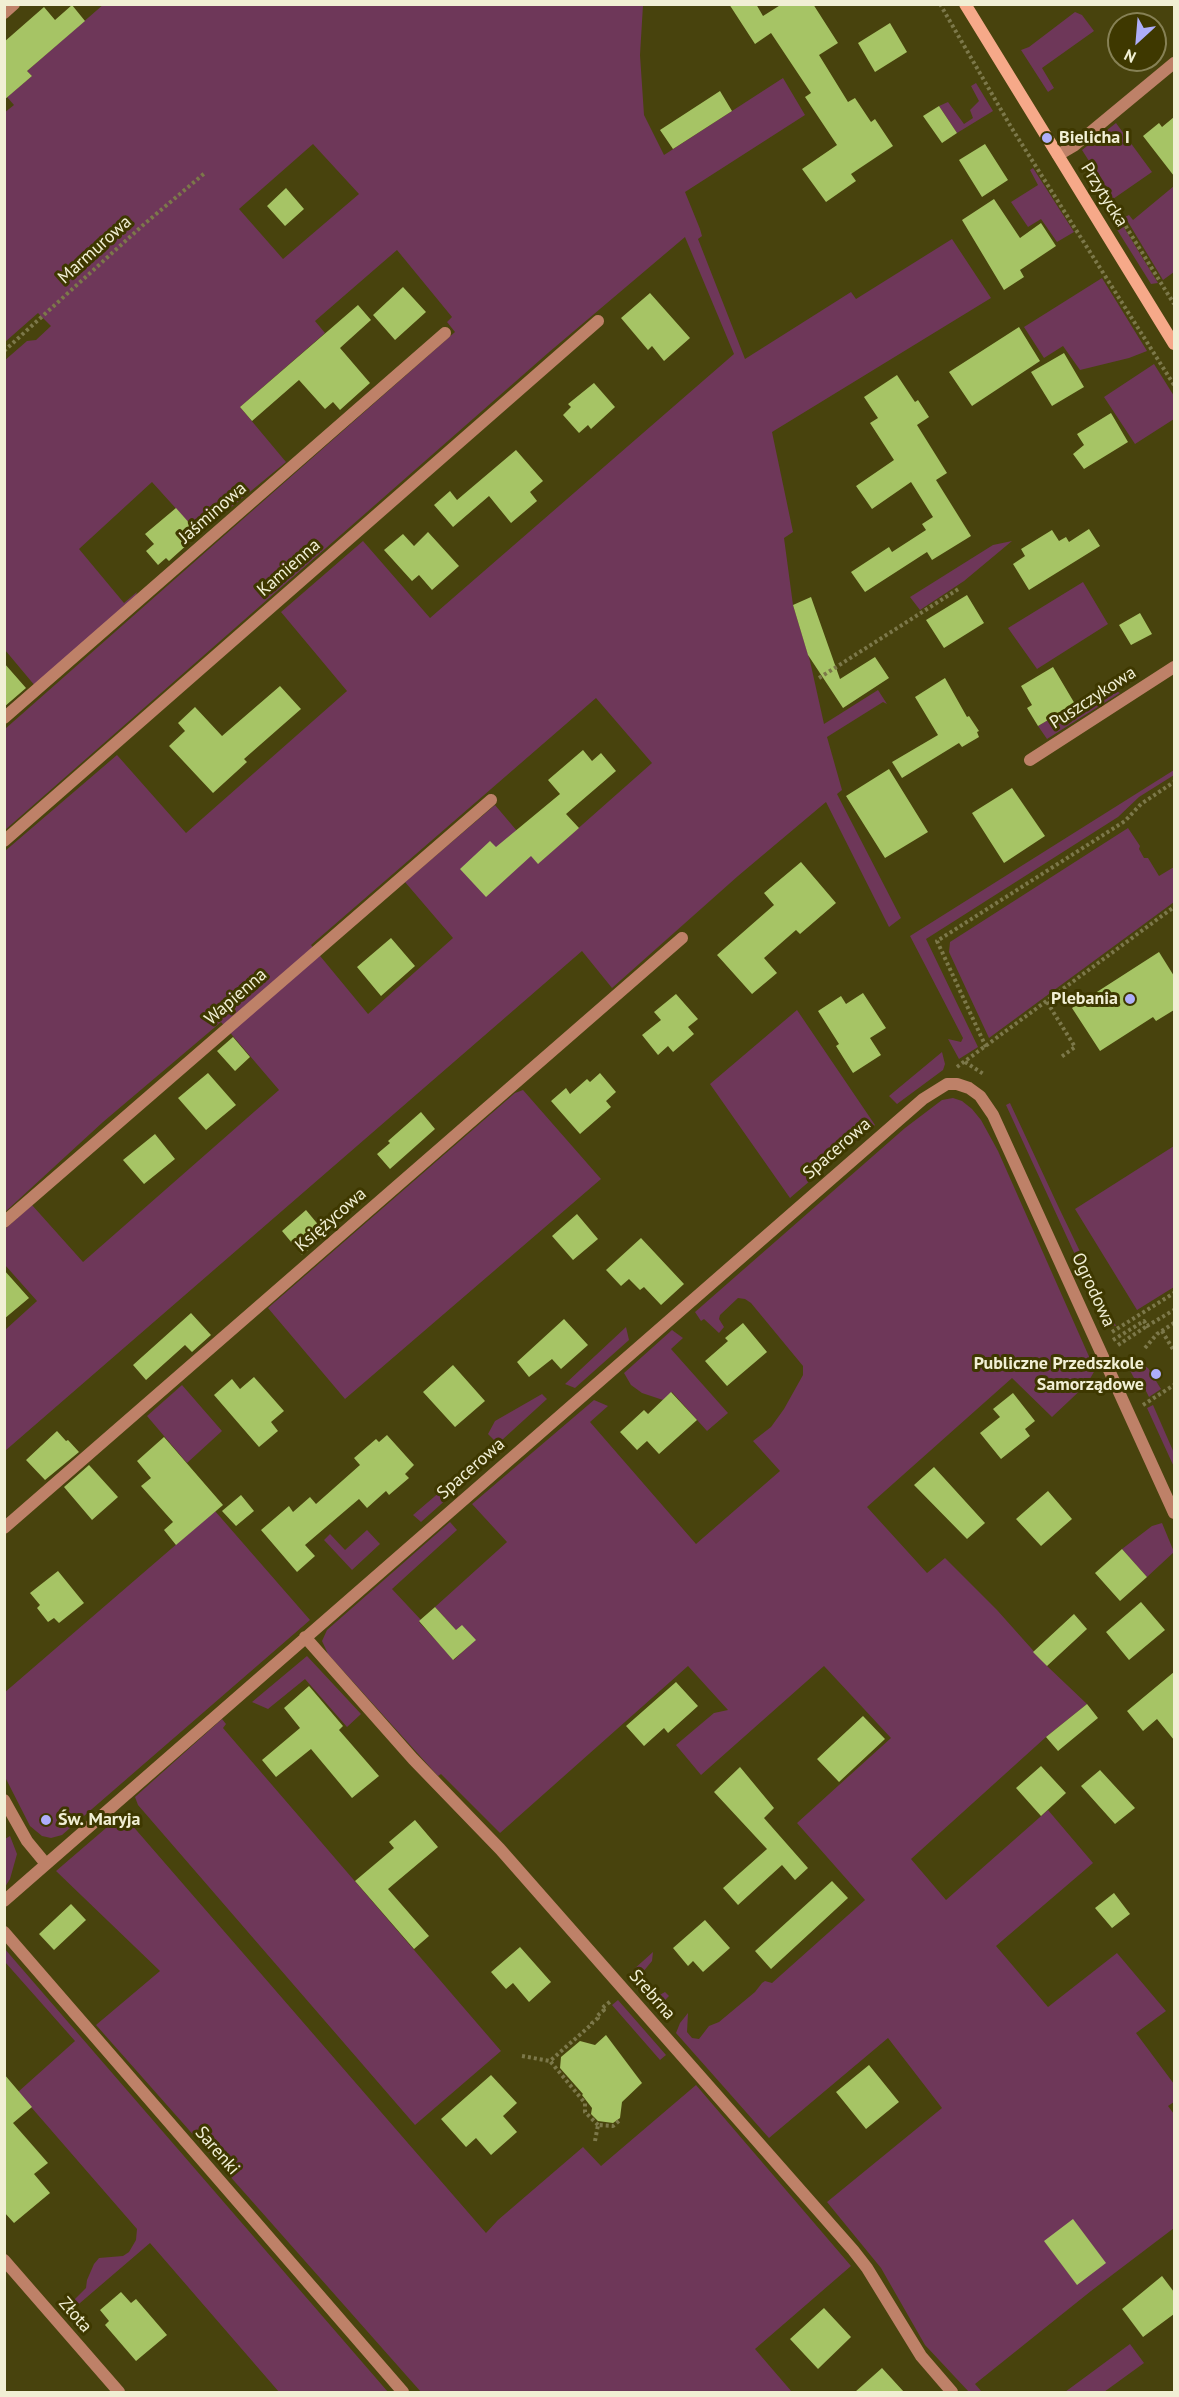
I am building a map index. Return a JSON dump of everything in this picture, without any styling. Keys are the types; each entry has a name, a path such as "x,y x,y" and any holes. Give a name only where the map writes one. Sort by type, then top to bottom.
{"main road":[{"name":"Przytycka","path":"965,4 1174,344"}],"street":[{"path":"4,13 14,4"},
{"path":"1058,155 1075,145 1174,63"},
{"name":"Kamienna","path":"4,841 598,321"},
{"name":"Jaśminowa","path":"4,718 445,333"},
{"name":"Puszczykowa","path":"1030,760 1174,667"},
{"name":"Wapienna","path":"4,1222 491,800"},
{"name":"Księżycowa","path":"4,1528 682,938"},
{"name":"Spacerowa","path":"4,1901 923,1099 947,1084 969,1088"},
{"name":"Ogrodowa","path":"969,1088 980,1096 993,1115 1174,1513"},
{"name":"Srebrna","path":"305,1637 413,1759 500,1849 853,2250 867,2268 921,2356 952,2392"},
{"path":"4,1800 27,1841 46,1864"},
{"name":"Sarenki","path":"4,1932 402,2392"},
{"name":"Złota","path":"4,2260 119,2392"}],"path":[{"path":"940,4 1040,175 1057,197 1174,385"},
{"name":"Marmurowa","path":"4,351 142,226 206,172"},
{"path":"819,678 960,588"},
{"path":"986,1047 937,941 1125,821 1142,804 1174,782"},
{"path":"956,1068 1174,907"},
{"path":"1047,1002 1075,1047 1061,1057"},
{"path":"1109,1334 1174,1293"},
{"path":"1115,1347 1174,1310"},
{"path":"1113,1341 1144,1321 1147,1326"},
{"path":"1145,1348 1174,1323"},
{"path":"1162,1331 1174,1351"},
{"path":"1143,1406 1174,1385"},
{"path":"550,2061 592,2024 604,2010 603,2008 616,1997"},
{"path":"522,2056 550,2061 585,2103 585,2112 598,2125 613,2126 620,2120"},
{"path":"595,2141 598,2125"}],"shaded area":[{"path":"104,4 643,5 640,55 644,115 664,155 783,78 805,115 685,192 702,236 698,239 745,359 851,292 856,299 952,239 991,298 772,432 793,532 784,538 793,605 810,661 824,724 878,690 887,704 883,702 827,737 842,790 837,794 901,918 889,927 826,802 738,876 612,988 582,951 5,1451 5,1330 37,1301 5,1265 5,1229 32,1205 83,1262 279,1090 221,1022 103,1122 5,1212 5,851 117,755 186,833 347,691 281,612 363,541 430,618 734,354 685,237 548,353 5,830 5,729 455,332 447,322 452,317 397,250 315,321 325,333 240,407 286,462 199,534 152,482 79,549 124,603 137,592 135,597 36,687 5,650 4,361 27,341 36,340 51,326 38,313 5,342 4,113 14,105 7,97 32,76 27,71","holes":["313,144 359,194 283,259 239,209","596,698 652,763 539,863 517,831 495,805 405,882 453,938 368,1014 311,945"]},
{"path":"1075,12 1082,15 1094,31 1042,68 1054,88 1048,92 1021,50 1029,47"},
{"path":"976,83 993,111 957,133 939,106 948,102 964,124 973,118 970,110 979,101 971,86"},
{"path":"1116,123 1152,172 1113,199 1082,150"},
{"path":"1033,168 1074,232 1057,242 1041,219 1028,227 1011,202 1038,185 1030,170"},
{"path":"1174,186 1174,272 1163,280 1125,217 1129,215 1133,220"},
{"path":"1120,221 1158,283 1151,284 1116,228"},
{"path":"1102,278 1147,351 1129,358 1080,370 1063,346 1044,358 1024,327"},
{"path":"1154,364 1174,396 1174,419 1135,444 1104,397"},
{"path":"1012,541 964,581 920,610 910,597 993,545"},
{"path":"1083,582 1108,624 1037,669 1008,628"},
{"path":"1111,688 1120,693 1047,739 1038,726 1075,704 1078,706"},
{"path":"1174,770 1174,775 1139,797 1118,817 926,939 978,1047 959,1059 948,1039 961,1042 963,1038 910,936"},
{"path":"1128,828 1140,846 1139,849 1144,858 1148,858 1159,876 1174,867 1174,902 989,1038 949,952 950,942"},
{"path":"797,1010 875,1125 790,1198 710,1084"},
{"path":"942,1052 945,1064 943,1070 897,1104 889,1096"},
{"path":"523,1090 601,1179 345,1399 268,1308 515,1093"},
{"path":"953,1098 962,1101 972,1109 981,1120 998,1151 1095,1370 1087,1384 1052,1417 1012,1378 867,1507 927,1573 945,1558 997,1610 1047,1666 1087,1704 1046,1737 911,1859 946,1900 1048,1810 1093,1863 996,1946 1048,2007 1117,1953 1166,2011 1136,2033 1174,2084 1174,2102 1168,2106 1174,2114 1174,2228 975,2384 982,2392 969,2392 925,2345 881,2268 827,2202 942,2108 888,2038 769,2138 676,2033 688,2013 687,2032 692,2038 699,2039 709,2026 719,2022 755,1992 762,1983 765,1981 772,1983 865,1900 797,1823 891,1738 824,1666 701,1775 676,1745 714,1713 728,1710 688,1666 500,1833 441,1774 438,1776 328,1654 322,1641 327,1630 450,1522 457,1530 392,1589 454,1660 475,1640 456,1630 435,1607 507,1542 472,1504 594,1400 608,1406 590,1422 696,1544 780,1471 753,1441 771,1427 784,1409 803,1375 803,1366 751,1303 745,1299 738,1298 720,1315 719,1319 724,1327 719,1333 704,1319 701,1321 695,1312 905,1128 942,1100"},
{"path":"1010,1103 1116,1326 1107,1324 1006,1105"},
{"path":"1174,1146 1174,1287 1137,1310 1075,1209"},
{"path":"626,1327 629,1340 575,1388 565,1384"},
{"path":"672,1330 683,1338 671,1349 728,1413 707,1431 672,1392 663,1400 642,1393 631,1385 624,1373"},
{"path":"1137,1362 1148,1368 1161,1389 1149,1397 1143,1385 1139,1387 1128,1367"},
{"path":"182,1385 222,1431 187,1463 147,1416"},
{"path":"542,1394 547,1399 502,1440 494,1440 488,1434 495,1421"},
{"path":"1153,1405 1174,1453 1174,1467 1147,1408"},
{"path":"478,1454 486,1464 421,1522 413,1515 477,1460"},
{"path":"215,1511 310,1620 62,1835 51,1838 42,1836 30,1826 5,1777 4,1693"},
{"path":"1162,1523 1174,1552 1147,1577 1122,1549 1152,1526"},
{"path":"367,1530 380,1544 352,1570 324,1540 330,1534 345,1550"},
{"path":"307,1656 361,1714 347,1727 305,1679 268,1709 252,1702"},
{"path":"222,1719 226,1724 223,1728 501,2051 415,2125 138,1805 135,1797"},
{"path":"120,1816 131,1824 486,2233 583,2147 601,2166 696,2085 851,2266 755,2349 792,2392 421,2392 96,2025 160,1971 56,1871"},
{"path":"10,1836 17,1854 10,1879 5,1887 5,1839"},
{"path":"4,1948 388,2392 279,2392 150,2243 66,2315 63,2311 86,2288 94,2264 99,2258 123,2256 129,2252 136,2240 137,2229 18,2092 75,2041 5,1962"},
{"path":"653,1952 652,1961 638,1978 656,1997 665,1992 669,1996 662,2003 650,2003 630,1980 633,1970"},
{"path":"618,2000 666,2055 660,2060 612,2005"},
{"path":"1130,2344 1144,2363 1104,2392 1065,2392"}],"building":[{"path":"729,4 756,4 763,16 782,4 813,4 838,43 819,55 848,102 855,98 871,122 875,119 893,146 851,174 856,181 826,202 802,169 837,145 805,97 811,93 771,33 755,44"},
{"path":"72,5 85,21 27,71 32,76 4,100 4,42 44,7 55,20"},
{"path":"890,23 907,52 875,72 858,43"},
{"path":"720,91 732,111 673,149 660,130"},
{"path":"939,106 957,133 942,143 923,116"},
{"path":"1174,117 1174,176 1143,136 1159,123 1162,127"},
{"path":"985,144 1008,180 982,197 959,160"},
{"path":"286,188 304,209 285,226 267,206"},
{"path":"994,199 1020,238 1041,223 1056,246 1020,270 1024,277 1004,290 962,220"},
{"path":"403,287 426,312 395,340 373,315"},
{"path":"650,293 690,338 664,361 652,346 648,350 621,318"},
{"path":"358,305 371,320 340,348 370,383 340,410 333,402 325,409 299,380 252,421 240,407"},
{"path":"1019,327 1040,361 972,406 949,372"},
{"path":"1064,353 1084,387 1052,406 1031,372"},
{"path":"897,375 915,402 918,400 929,417 917,425 947,473 936,480 971,536 932,560 927,552 865,592 851,572 889,547 892,552 926,530 922,524 933,517 911,482 872,509 856,486 894,460 870,423 878,418 864,397"},
{"path":"594,383 615,407 591,429 588,425 579,433 563,415 571,407 568,404"},
{"path":"1111,413 1128,442 1084,469 1073,454 1084,445 1077,434"},
{"path":"516,450 543,481 530,492 537,501 511,523 489,496 453,527 434,505 450,491 457,500"},
{"path":"176,508 199,534 169,561 166,558 158,565 146,551 154,544 145,534"},
{"path":"1089,529 1100,546 1029,590 1013,564 1025,556 1021,549 1052,530 1059,541 1066,537 1069,542"},
{"path":"428,532 459,566 432,590 419,575 412,581 384,550 403,534 414,546"},
{"path":"967,595 984,623 944,648 926,620"},
{"path":"811,597 840,679 875,657 889,678 843,708 808,655 793,605"},
{"path":"1140,613 1152,634 1131,645 1119,625"},
{"path":"4,663 26,688 4,707"},
{"path":"1053,667 1075,704 1038,726 1027,708 1032,705 1021,686"},
{"path":"945,678 967,717 969,716 979,731 977,732 979,737 962,747 959,743 902,778 892,762 938,735 915,697"},
{"path":"280,686 301,709 244,759 247,762 213,793 169,746 185,731 178,723 195,707 222,736"},
{"path":"583,750 592,761 601,753 616,771 566,814 579,828 538,864 531,856 486,897 460,869 490,841 496,847 560,794 548,780"},
{"path":"889,769 928,832 885,858 846,796"},
{"path":"1012,788 1045,836 1004,863 972,813"},
{"path":"801,862 836,903 800,934 796,930 764,958 777,973 752,994 717,955 774,905 764,893"},
{"path":"391,938 415,966 381,996 357,967"},
{"name":"Plebania","path":"1159,952 1174,976 1174,1010 1156,1021 1153,1017 1100,1051 1072,1008"},
{"path":"863,993 886,1028 870,1038 881,1055 853,1073 836,1046 839,1044 818,1011 841,996 846,1004"},
{"path":"676,994 698,1019 688,1027 694,1034 673,1052 668,1046 658,1055 642,1035 661,1020 654,1012"},
{"path":"233,1037 250,1057 235,1071 217,1051"},
{"path":"208,1073 236,1105 206,1130 178,1098"},
{"path":"600,1073 616,1092 606,1101 611,1107 580,1134 551,1101 566,1088 570,1094 587,1079 590,1082"},
{"path":"421,1112 435,1129 390,1169 377,1154 390,1143 388,1141"},
{"path":"155,1134 175,1159 144,1184 123,1160"},
{"path":"306,1210 326,1234 302,1255 282,1231"},
{"path":"577,1214 598,1239 573,1260 552,1236"},
{"path":"641,1238 684,1284 661,1305 644,1287 640,1290 629,1279 621,1286 606,1270"},
{"path":"4,1270 29,1298 4,1319"},
{"path":"191,1313 211,1335 192,1352 185,1345 146,1380 133,1365"},
{"path":"564,1319 588,1345 561,1369 552,1359 529,1377 517,1362"},
{"path":"743,1323 767,1352 727,1386 705,1361 728,1341 725,1338"},
{"path":"453,1365 485,1401 455,1427 423,1392"},
{"path":"254,1377 284,1411 271,1422 278,1431 259,1447 214,1395 232,1379 240,1389"},
{"path":"671,1392 697,1420 659,1454 647,1441 637,1450 620,1432 644,1410 648,1414"},
{"path":"1013,1393 1035,1421 1025,1429 1030,1436 1001,1459 980,1433 1000,1417 993,1409"},
{"path":"57,1431 79,1452 45,1480 26,1460"},
{"path":"387,1435 414,1465 405,1474 409,1478 389,1495 386,1491 367,1508 359,1499 305,1545 315,1556 297,1572 261,1530 289,1506 293,1512 310,1497 316,1504 360,1465 354,1458 376,1439 379,1442"},
{"path":"164,1437 223,1505 176,1545 164,1530 173,1522 141,1486 151,1478 137,1461"},
{"path":"89,1465 118,1497 92,1520 64,1487"},
{"path":"934,1467 985,1523 967,1539 914,1485"},
{"path":"1048,1491 1072,1519 1041,1546 1016,1519"},
{"path":"241,1495 254,1511 236,1526 222,1511"},
{"path":"1122,1549 1147,1577 1120,1601 1095,1573"},
{"path":"58,1571 84,1603 59,1623 54,1618 48,1622 37,1608 40,1605 30,1593"},
{"path":"1141,1602 1165,1630 1129,1660 1106,1632"},
{"path":"435,1607 456,1630 462,1625 476,1640 453,1660 419,1621"},
{"path":"1074,1614 1087,1629 1047,1666 1033,1652"},
{"path":"1174,1672 1174,1740 1157,1719 1143,1731 1127,1711"},
{"path":"676,1682 698,1706 668,1733 664,1728 644,1746 626,1726"},
{"path":"309,1686 343,1726 339,1730 379,1776 352,1798 311,1749 276,1777 262,1760 300,1728 284,1708"},
{"path":"1087,1704 1098,1718 1058,1751 1046,1737"},
{"path":"863,1716 885,1739 839,1782 817,1759"},
{"path":"1041,1766 1066,1793 1041,1816 1016,1788"},
{"path":"740,1767 774,1808 764,1818 808,1868 795,1880 782,1865 738,1905 723,1888 767,1849 714,1792"},
{"path":"1100,1770 1135,1808 1115,1824 1081,1786"},
{"path":"415,1820 438,1847 388,1889 429,1936 414,1949 355,1881 394,1848 389,1842"},
{"path":"832,1881 848,1898 771,1969 755,1951"},
{"path":"1114,1893 1130,1914 1112,1928 1095,1908"},
{"path":"71,1904 86,1920 54,1950 39,1934"},
{"path":"705,1920 730,1948 703,1972 693,1961 688,1966 673,1948"},
{"path":"520,1947 551,1982 529,2002 513,1983 506,1989 491,1972"},
{"path":"606,2035 642,2083 622,2102 620,2118 613,2123 598,2121 591,2114 592,2108 583,2094 560,2068 561,2057 580,2041 595,2045"},
{"path":"869,2065 899,2102 866,2129 836,2092"},
{"path":"4,2074 32,2107 13,2123 48,2163 34,2174 50,2193 14,2223 4,2212"},
{"path":"491,2075 517,2103 503,2116 517,2132 491,2155 476,2138 466,2147 441,2119"},
{"path":"1073,2219 1106,2263 1077,2285 1044,2241"},
{"path":"1162,2276 1174,2292 1174,2314 1143,2337 1122,2309"},
{"path":"121,2292 131,2303 136,2299 167,2335 136,2361 105,2325 109,2321 100,2310"},
{"path":"824,2308 851,2337 818,2369 790,2339"},
{"path":"882,2368 904,2392 855,2392"}],"place":[{"name":"Bielicha I","path":"1047,138"},
{"name":"Plebania","path":"1130,999"},
{"name":"Publiczne Przedszkole Samorządowe","path":"1156,1374"},
{"name":"Św. Maryja","path":"46,1820"}]}
